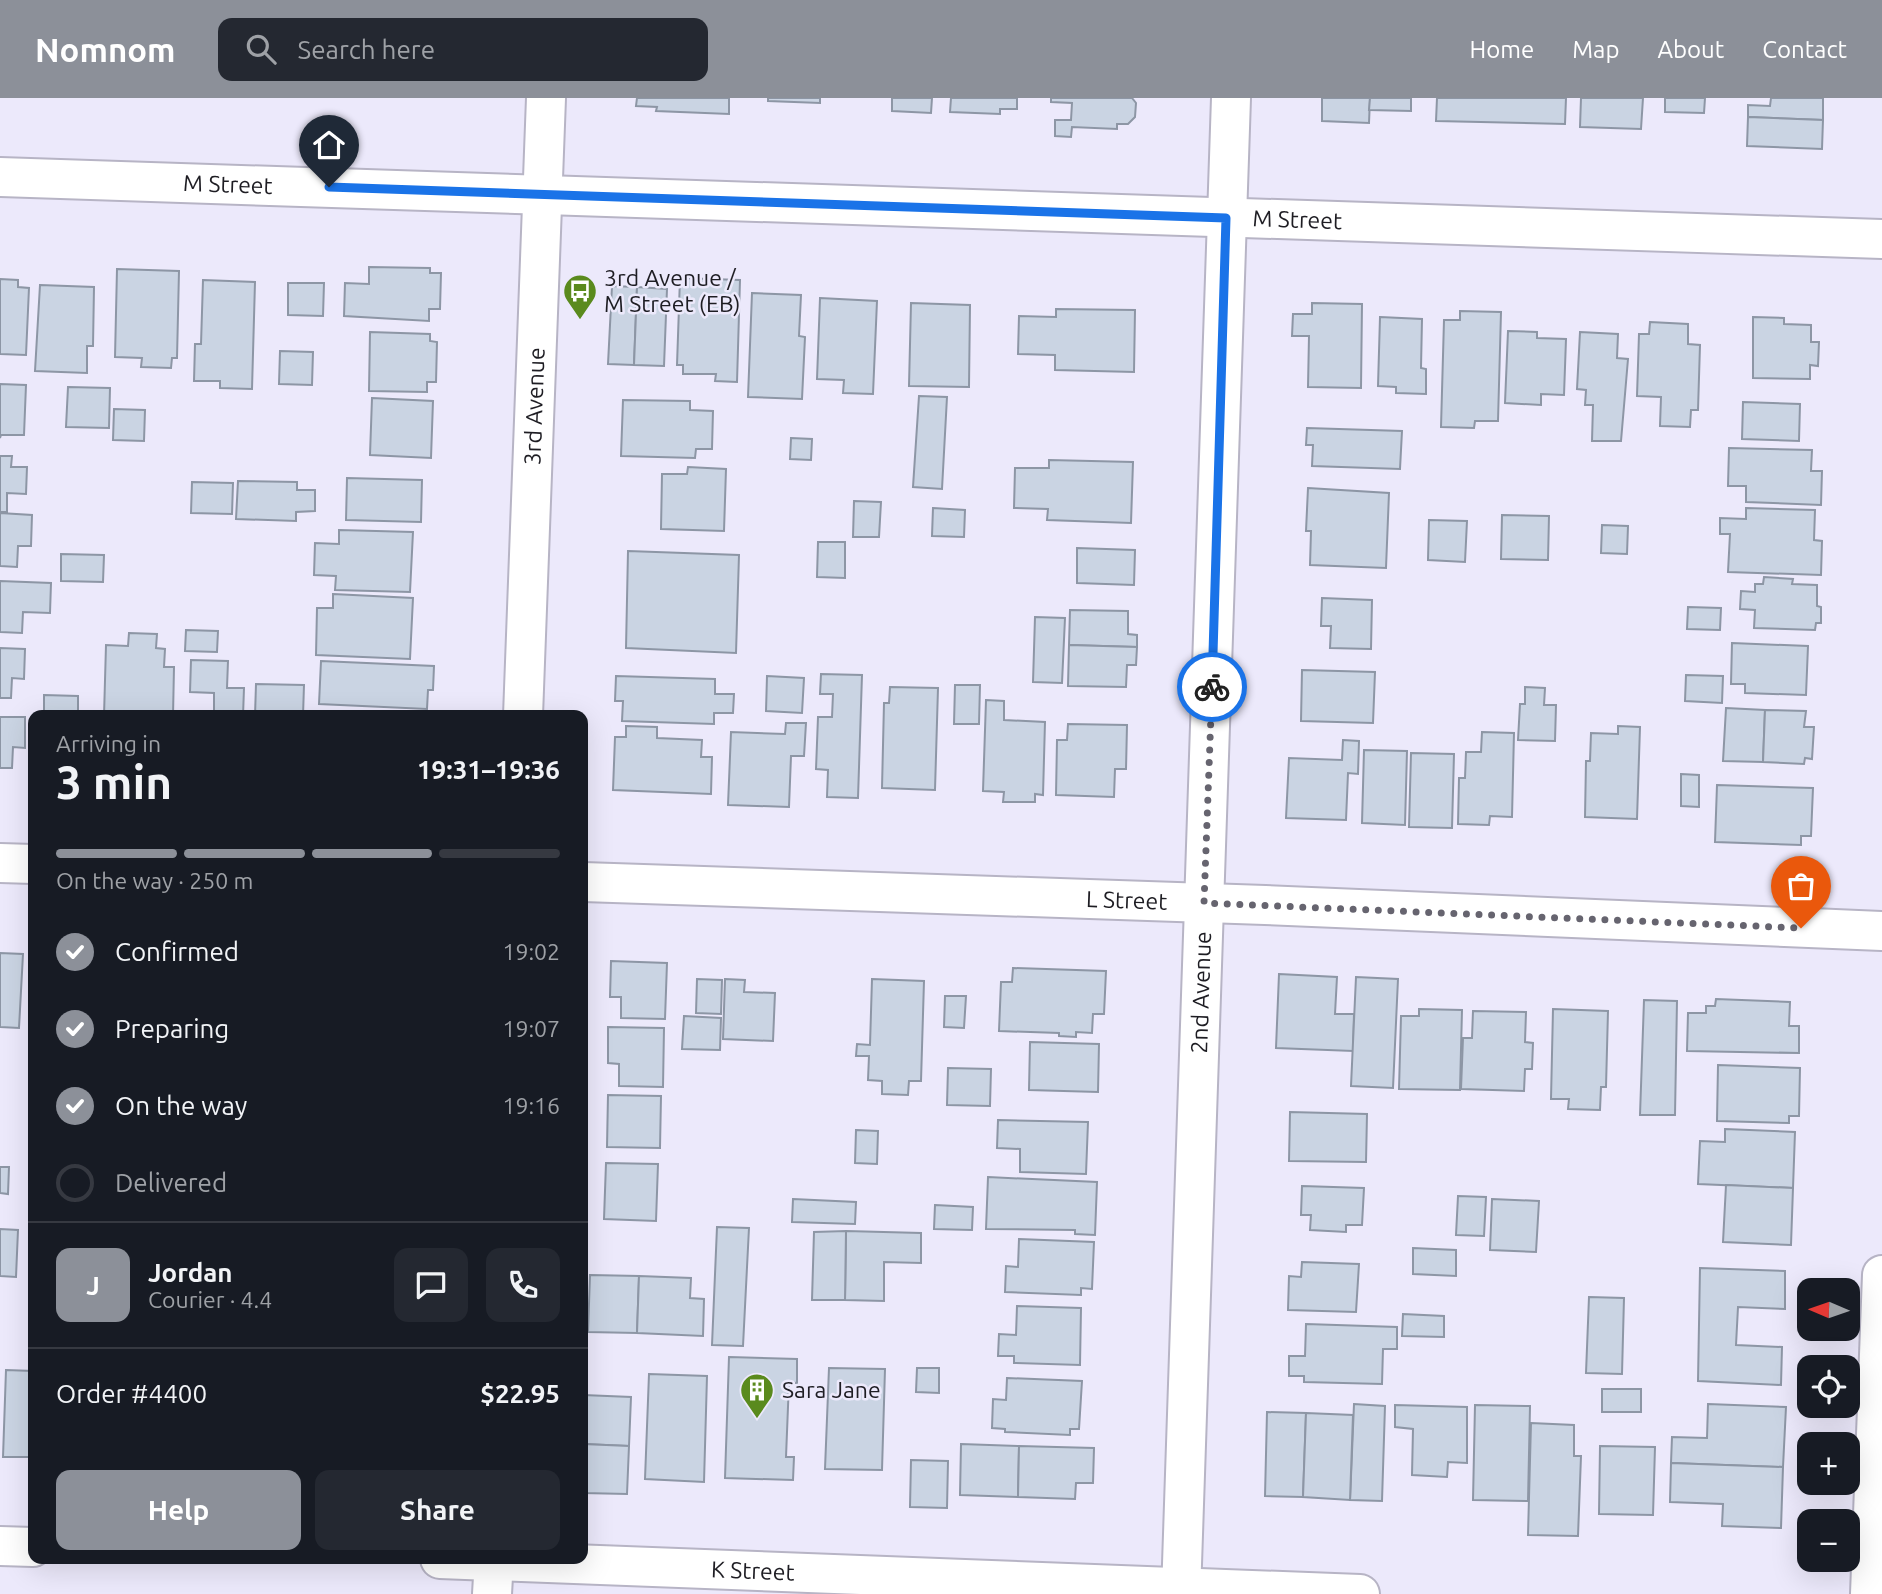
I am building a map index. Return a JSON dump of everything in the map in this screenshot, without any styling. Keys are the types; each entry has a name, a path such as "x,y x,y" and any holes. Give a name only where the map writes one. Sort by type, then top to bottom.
{"street":[{"name":"3rd Avenue","path":"523,710 546,98"},
{"name":"2nd Avenue","path":"1181,1591 1231,98"},
{"name":"M Street","path":"0,177 1882,239"},
{"path":"0,863 28,864"},
{"name":"L Street","path":"588,882 1204,903 1882,931"},
{"path":"1870,1594 1882,1275"},
{"path":"0,1546 28,1547"},
{"name":"K Street","path":"460,1564 493,1572 1360,1594"}],"building":[{"path":"637,98 729,98 729,114 656,111 657,107 636,106"},
{"path":"768,98 820,98 820,103 768,101"},
{"path":"892,98 932,98 931,113 892,111"},
{"path":"951,98 1017,98 1017,109 1000,109 1000,114 950,112"},
{"path":"1051,98 1132,98 1136,103 1135,117 1128,124 1117,124 1117,129 1072,127 1071,137 1055,136 1055,120 1071,120 1072,103 1051,102"},
{"path":"1322,98 1370,98 1369,123 1322,121"},
{"path":"1370,98 1411,98 1411,111 1369,110"},
{"path":"1437,98 1566,98 1565,124 1436,121"},
{"path":"1581,98 1643,98 1641,129 1580,127"},
{"path":"1665,98 1705,98 1704,113 1665,112"},
{"path":"1771,98 1823,98 1823,120 1748,117 1748,105 1770,106"},
{"path":"1748,117 1823,120 1822,149 1747,146"},
{"path":"369,267 430,268 430,273 441,273 440,309 429,309 429,321 344,316 345,283 369,284"},
{"path":"117,269 179,271 177,358 172,358 171,368 141,367 142,358 115,357"},
{"path":"680,278 740,280 737,382 715,381 716,374 683,374 683,365 677,365"},
{"path":"0,279 18,280 18,287 29,288 26,355 0,354"},
{"path":"203,280 255,282 252,389 220,388 220,381 194,381 195,344 201,344"},
{"path":"288,283 324,283 323,316 288,315"},
{"path":"40,285 94,287 93,346 87,346 87,373 35,371"},
{"path":"612,286 637,287 634,365 608,364"},
{"path":"637,287 667,289 664,366 634,365"},
{"path":"752,293 801,295 799,336 805,337 802,399 748,397"},
{"path":"820,298 877,301 873,394 843,393 844,380 817,379"},
{"path":"911,303 970,305 969,387 909,386"},
{"path":"1312,303 1362,304 1361,388 1308,387 1309,336 1292,336 1293,314 1312,314"},
{"path":"1056,309 1135,310 1134,372 1055,370 1055,355 1018,354 1019,316 1056,317"},
{"path":"1460,311 1501,312 1498,421 1475,421 1474,428 1441,427 1444,320 1460,320"},
{"path":"1380,317 1422,319 1421,368 1426,369 1426,394 1396,393 1396,387 1378,386"},
{"path":"1753,317 1784,318 1784,324 1811,325 1811,342 1819,342 1818,366 1810,365 1810,379 1753,378"},
{"path":"1650,322 1688,324 1688,344 1700,345 1698,410 1691,410 1690,427 1660,426 1661,397 1637,396 1639,334 1649,334"},
{"path":"1508,331 1537,332 1537,338 1566,339 1564,395 1541,394 1541,405 1505,403"},
{"path":"370,332 430,334 430,341 437,342 436,382 427,382 427,392 369,391"},
{"path":"1580,332 1618,334 1617,358 1628,359 1621,441 1592,441 1593,405 1585,405 1586,390 1577,389"},
{"path":"280,351 313,352 312,385 279,384"},
{"path":"0,384 26,385 24,435 1,435 0,438"},
{"path":"68,387 110,388 109,428 66,427"},
{"path":"919,396 947,397 942,489 913,487"},
{"path":"372,398 433,401 431,458 370,455"},
{"path":"623,400 690,401 690,410 713,411 712,449 696,449 695,458 621,456"},
{"path":"1743,402 1800,404 1799,441 1742,439"},
{"path":"114,409 145,410 144,441 113,440"},
{"path":"1307,428 1402,431 1400,469 1312,466 1313,445 1306,445"},
{"path":"791,438 812,439 811,460 790,459"},
{"path":"1729,448 1812,450 1811,471 1822,471 1821,505 1746,502 1746,486 1728,486"},
{"path":"0,456 12,456 11,467 27,467 26,494 7,493 7,512 0,512"},
{"path":"1049,460 1133,462 1131,523 1047,520 1048,509 1014,508 1015,468 1049,468"},
{"path":"688,467 726,469 724,531 661,529 662,474 687,474"},
{"path":"347,478 422,480 421,522 346,520"},
{"path":"238,481 297,482 297,490 315,490 315,511 296,512 296,521 236,519"},
{"path":"192,482 233,483 232,514 191,513"},
{"path":"1308,488 1389,493 1386,568 1310,565 1311,531 1306,531"},
{"path":"854,501 881,502 879,537 853,537"},
{"path":"933,508 965,510 964,537 932,536"},
{"path":"1746,508 1815,510 1814,540 1822,541 1821,575 1728,572 1730,534 1720,534 1720,518 1746,519"},
{"path":"0,513 32,515 31,546 18,546 17,567 0,566"},
{"path":"1502,515 1549,516 1548,560 1501,559"},
{"path":"1429,520 1467,521 1465,562 1428,560"},
{"path":"1602,525 1628,526 1627,554 1601,553"},
{"path":"339,530 413,532 410,592 335,590 336,576 314,575 315,543 339,544"},
{"path":"818,542 845,542 845,578 817,577"},
{"path":"1077,548 1135,550 1134,585 1077,583"},
{"path":"628,551 739,555 736,653 626,648"},
{"path":"61,554 104,555 103,582 61,581"},
{"path":"1764,577 1793,579 1792,584 1817,585 1817,606 1821,607 1821,623 1816,623 1815,630 1754,628 1755,610 1740,609 1741,591 1755,592 1755,584 1763,584"},
{"path":"0,581 51,583 50,613 23,612 22,633 0,632"},
{"path":"333,594 413,598 410,659 316,655 317,608 333,608"},
{"path":"1322,598 1372,600 1371,649 1330,648 1331,626 1321,626"},
{"path":"1688,607 1721,608 1720,630 1687,629"},
{"path":"1070,610 1128,611 1128,634 1137,635 1137,647 1069,645"},
{"path":"1035,617 1065,618 1062,683 1033,682"},
{"path":"186,630 218,631 217,652 185,651"},
{"path":"129,633 157,634 156,648 165,649 164,667 174,667 173,710 104,710 106,645 128,646"},
{"path":"1732,643 1808,646 1806,695 1745,693 1745,684 1731,684"},
{"path":"1069,645 1137,647 1136,665 1127,665 1126,687 1068,686"},
{"path":"0,648 25,649 24,679 12,678 11,698 0,698"},
{"path":"191,660 228,661 227,688 244,688 243,710 214,710 214,693 190,692"},
{"path":"321,661 434,666 433,690 428,690 427,709 319,704"},
{"path":"1302,670 1375,672 1373,723 1301,721"},
{"path":"821,674 862,675 858,798 827,797 828,770 816,769 818,717 832,717 833,694 820,694"},
{"path":"1686,675 1723,676 1722,703 1685,701"},
{"path":"616,676 715,679 715,694 734,694 733,713 714,713 714,724 622,721 623,701 615,701"},
{"path":"767,676 804,678 802,713 766,711"},
{"path":"256,684 304,685 303,710 255,710"},
{"path":"955,685 980,685 979,724 954,724"},
{"path":"890,687 938,688 935,790 882,788 884,703 889,703"},
{"path":"1525,687 1545,688 1544,705 1556,705 1555,741 1518,740 1520,704 1525,704"},
{"path":"44,695 78,696 78,710 44,710"},
{"path":"986,700 1004,701 1004,720 1045,722 1043,795 1035,794 1035,802 1003,802 1004,792 983,791"},
{"path":"1726,708 1765,710 1763,762 1723,761"},
{"path":"1765,710 1806,711 1804,727 1814,727 1812,759 1805,758 1804,764 1763,762"},
{"path":"0,717 25,717 25,748 13,747 12,768 0,768"},
{"path":"786,723 806,723 804,756 791,756 789,807 728,805 731,732 785,734"},
{"path":"1068,724 1127,725 1126,769 1115,769 1114,797 1056,795 1057,740 1067,740"},
{"path":"626,726 657,727 657,738 702,740 701,757 712,757 711,794 613,790 615,737 626,737"},
{"path":"1618,726 1640,727 1637,819 1585,817 1586,761 1590,761 1591,733 1618,734"},
{"path":"1482,732 1514,733 1512,817 1490,816 1489,825 1458,824 1459,778 1465,778 1466,752 1481,752"},
{"path":"1343,740 1359,741 1358,774 1348,773 1346,820 1286,818 1289,758 1342,760"},
{"path":"1364,750 1407,751 1405,825 1362,823"},
{"path":"1411,753 1454,754 1452,828 1409,827"},
{"path":"1681,774 1699,775 1699,807 1681,806"},
{"path":"1717,785 1813,788 1811,836 1801,836 1801,845 1715,842"},
{"path":"0,953 23,954 19,1028 0,1027"},
{"path":"611,961 667,963 665,1019 621,1018 621,997 610,997"},
{"path":"1013,968 1106,971 1104,1014 1093,1014 1092,1033 1076,1032 1076,1037 1059,1036 1059,1033 999,1031 1001,982 1012,982"},
{"path":"1279,974 1337,977 1335,1014 1354,1014 1353,1051 1276,1048"},
{"path":"1356,977 1398,979 1393,1088 1351,1086"},
{"path":"697,979 722,980 721,1014 696,1013"},
{"path":"725,979 745,980 744,992 775,993 773,1041 723,1039"},
{"path":"872,979 924,981 921,1081 909,1081 908,1095 882,1094 882,1081 868,1080 869,1056 856,1056 857,1044 870,1045"},
{"path":"945,996 966,996 964,1028 944,1027"},
{"path":"1716,999 1790,1002 1789,1026 1799,1026 1799,1053 1687,1051 1688,1013 1706,1013 1706,1006 1715,1006"},
{"path":"1644,1000 1677,1001 1675,1115 1640,1115"},
{"path":"1419,1009 1462,1010 1460,1090 1399,1089 1401,1016 1419,1016"},
{"path":"1553,1009 1608,1011 1606,1087 1601,1087 1600,1110 1568,1109 1569,1099 1551,1099"},
{"path":"1473,1011 1526,1012 1525,1042 1533,1043 1532,1069 1525,1069 1524,1091 1461,1089 1463,1038 1472,1038"},
{"path":"684,1016 721,1018 720,1050 682,1049"},
{"path":"608,1027 664,1028 663,1087 619,1086 619,1064 608,1063"},
{"path":"1030,1042 1099,1044 1098,1092 1029,1090"},
{"path":"1718,1065 1800,1068 1799,1116 1789,1116 1789,1123 1717,1121"},
{"path":"948,1068 991,1069 990,1106 947,1105"},
{"path":"608,1095 661,1096 660,1148 607,1147"},
{"path":"1290,1112 1367,1114 1366,1162 1289,1161"},
{"path":"998,1120 1088,1122 1086,1174 1020,1172 1020,1149 997,1148"},
{"path":"1725,1129 1795,1132 1793,1188 1698,1184 1700,1141 1725,1142"},
{"path":"856,1130 878,1131 877,1164 855,1163"},
{"path":"606,1163 658,1164 656,1221 604,1219"},
{"path":"0,1167 9,1167 8,1194 0,1193"},
{"path":"988,1177 1097,1182 1095,1235 1075,1234 1075,1230 986,1229"},
{"path":"1726,1185 1793,1188 1791,1245 1723,1242"},
{"path":"1302,1186 1364,1188 1362,1225 1346,1225 1346,1232 1310,1230 1311,1215 1301,1215"},
{"path":"1458,1196 1486,1197 1484,1236 1456,1235"},
{"path":"793,1199 856,1202 855,1224 792,1222"},
{"path":"1492,1199 1539,1201 1536,1252 1490,1250"},
{"path":"935,1205 973,1207 972,1230 934,1229"},
{"path":"717,1227 749,1228 743,1346 712,1345"},
{"path":"0,1229 18,1230 16,1277 0,1276"},
{"path":"846,1231 921,1233 921,1263 884,1262 884,1301 845,1300"},
{"path":"846,1231 845,1300 812,1300 814,1232"},
{"path":"1019,1239 1094,1242 1092,1289 1081,1288 1081,1295 1005,1292 1006,1266 1018,1267"},
{"path":"1413,1248 1456,1250 1456,1276 1413,1274"},
{"path":"1302,1262 1359,1264 1356,1312 1288,1310 1289,1276 1301,1277"},
{"path":"1700,1268 1785,1271 1785,1309 1738,1307 1736,1345 1782,1347 1781,1385 1698,1381"},
{"path":"590,1275 639,1276 637,1333 588,1332"},
{"path":"639,1276 691,1278 690,1298 704,1299 703,1336 637,1333"},
{"path":"1589,1297 1624,1298 1622,1374 1586,1373"},
{"path":"1017,1306 1081,1308 1080,1365 1014,1363 1014,1356 998,1356 999,1334 1016,1335"},
{"path":"1403,1314 1444,1316 1444,1337 1402,1336"},
{"path":"1306,1324 1397,1327 1397,1349 1383,1349 1382,1384 1304,1382 1304,1376 1289,1376 1289,1356 1305,1356"},
{"name":"Sara Jane","path":"729,1357 797,1359 797,1383 789,1382 786,1457 794,1457 793,1480 725,1478"},
{"path":"829,1368 885,1369 882,1470 825,1469"},
{"path":"917,1368 939,1368 939,1393 916,1392"},
{"path":"6,1370 28,1371 28,1457 3,1457"},
{"path":"649,1374 707,1376 704,1482 645,1479"},
{"path":"1007,1378 1082,1381 1079,1429 1070,1429 1070,1435 1005,1432 1005,1429 992,1428 993,1399 1006,1400"},
{"path":"1602,1389 1641,1389 1641,1412 1602,1412"},
{"path":"588,1395 631,1397 629,1446 588,1444"},
{"path":"1354,1404 1385,1406 1382,1501 1350,1500"},
{"path":"1708,1404 1786,1407 1783,1467 1671,1463 1672,1437 1707,1438"},
{"path":"1395,1405 1467,1407 1467,1463 1448,1462 1447,1477 1412,1475 1413,1429 1395,1427"},
{"path":"1475,1405 1530,1406 1528,1501 1473,1500"},
{"path":"1267,1412 1306,1413 1303,1497 1265,1496"},
{"path":"1306,1413 1353,1415 1350,1500 1303,1497"},
{"path":"1531,1423 1574,1425 1574,1456 1581,1456 1578,1536 1528,1535"},
{"path":"588,1444 629,1446 627,1494 588,1493"},
{"path":"961,1444 1019,1446 1018,1497 960,1495"},
{"path":"1019,1446 1094,1448 1093,1483 1076,1483 1075,1499 1018,1497"},
{"path":"1600,1446 1655,1447 1653,1515 1599,1514"},
{"path":"911,1460 948,1461 947,1508 910,1507"},
{"path":"1671,1463 1783,1467 1781,1528 1722,1526 1723,1504 1670,1502"}],"way so far":[{"path":"1212,687 1204,903 1801,928"}],"place":[{"name":"3rd Avenue / M Street (EB)","path":"580,321"},
{"name":"Sara Jane","path":"757,1420"}],"route":[{"path":"329,187 1226,218 1212,687"}]}
